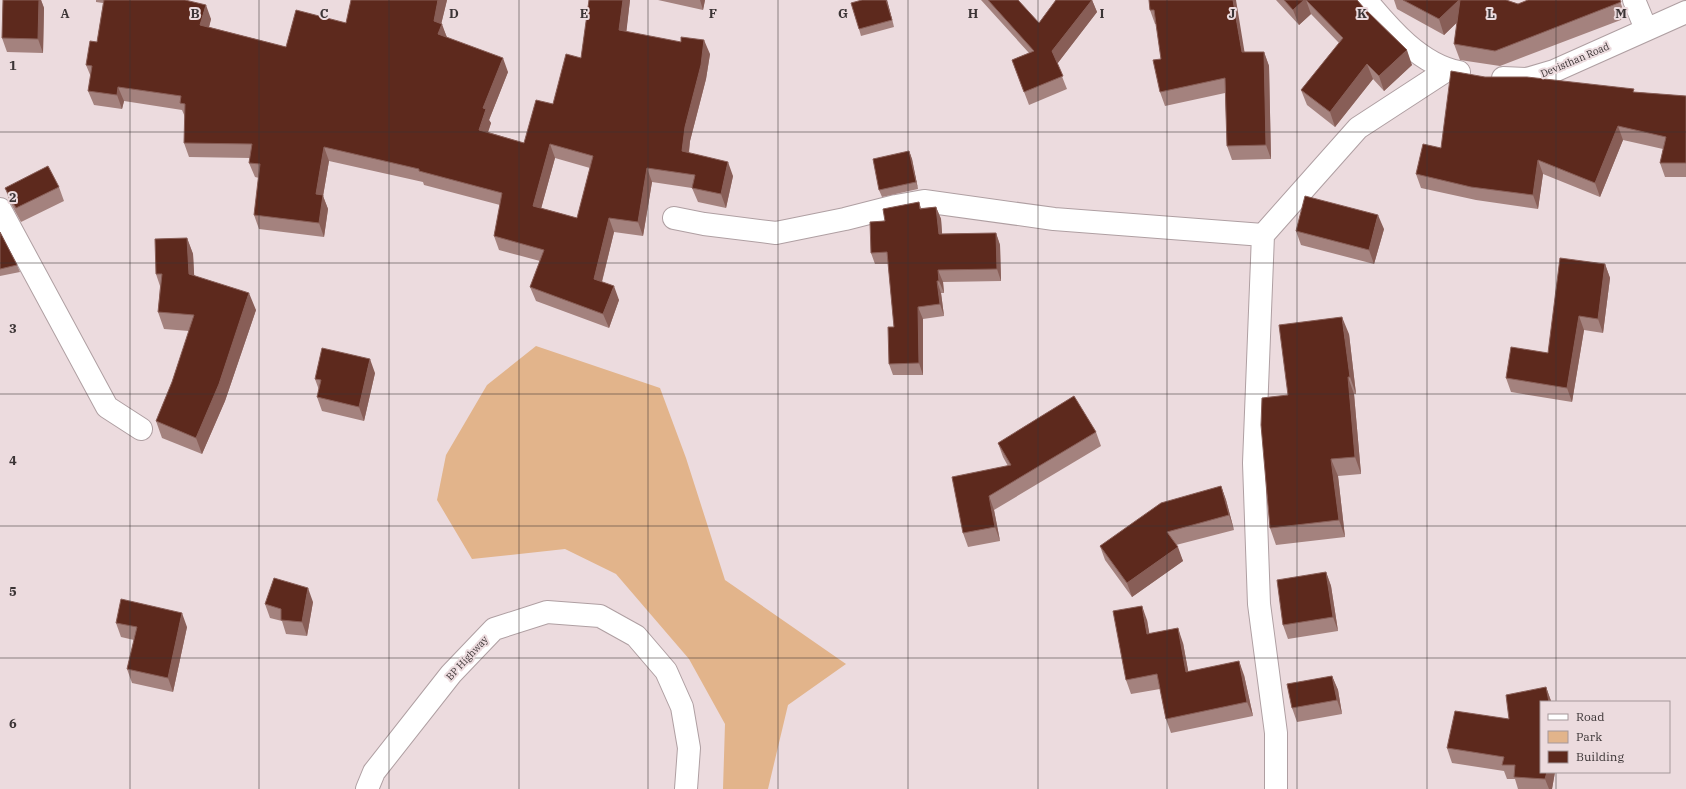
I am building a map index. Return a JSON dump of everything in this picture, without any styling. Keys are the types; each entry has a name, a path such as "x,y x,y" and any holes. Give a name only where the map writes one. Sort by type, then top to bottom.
{"main road":[{"name":"Devisthan Road","path":"1366,0 1379,15 1424,59 1447,70 1479,76 1526,79 1554,71 1686,12"},
{"path":"1634,0 1646,29"},
{"path":"1276,789 1276,733 1259,604 1254,463 1263,235 1358,128 1447,70"},
{"path":"674,218 704,224 776,233 924,201 1054,219 1263,235"},
{"path":"0,209 107,407 141,429"},
{"name":"BP Highway","path":"367,789 374,772 451,674 494,629 547,612 600,616 636,636 666,671 682,707 689,748 686,789"}],"green space":[{"path":"536,346 660,388 686,458 725,580 846,664 788,705 768,789 723,789 725,724 689,659 616,574 565,549 472,559 437,500 446,455 487,385"}],"building":[{"path":"3,0 39,0 38,39 2,38"},
{"path":"104,0 185,0 206,5 200,25 286,47 296,10 346,23 351,0 438,0 434,21 442,24 438,34 503,58 483,108 486,109 479,130 524,143 536,100 553,104 566,54 581,58 589,0 623,0 619,30 681,42 681,37 704,40 701,65 685,127 682,151 728,162 721,194 692,188 695,175 647,168 638,222 609,218 594,279 614,286 603,314 530,287 544,250 494,236 502,193 419,171 419,169 324,147 316,194 323,195 319,223 254,215 260,164 249,163 252,144 184,143 185,104 180,103 181,96 118,87 117,95 88,91 92,66 86,65 90,41 97,42","holes":["550,144 593,156 577,218 533,206"]},
{"path":"862,0 886,0 892,20 859,29 851,3"},
{"path":"988,0 1018,0 1039,23 1056,0 1092,0 1052,51 1063,76 1024,92 1012,60 1034,51"},
{"path":"1149,0 1233,0 1242,52 1264,52 1266,145 1227,146 1225,78 1160,92 1153,60 1161,59 1154,10 1150,10"},
{"path":"1284,0 1304,0 1293,10"},
{"path":"1306,0 1357,0 1407,50 1379,76 1367,64 1330,112 1301,90 1343,38"},
{"path":"1403,0 1459,0 1439,19"},
{"path":"1460,0 1506,0 1518,4 1528,0 1620,0 1621,2 1495,51 1454,44"},
{"path":"1451,71 1485,77 1527,77 1634,89 1633,92 1686,96 1686,163 1660,163 1666,137 1618,126 1595,183 1538,160 1533,195 1471,187 1416,174 1423,144 1441,148"},
{"path":"909,151 916,182 879,190 873,159"},
{"path":"48,166 59,187 16,208 5,188"},
{"path":"1305,196 1378,215 1369,250 1296,231"},
{"path":"919,202 920,209 936,207 939,234 996,233 997,269 938,270 939,281 937,281 940,304 918,307 919,363 889,364 888,327 894,327 887,252 871,253 870,222 885,221 883,209"},
{"path":"0,232 17,265 0,269"},
{"path":"187,238 189,274 249,293 219,384 196,438 156,421 172,382 194,315 158,312 162,274 156,274 155,239"},
{"path":"1560,258 1605,264 1598,319 1579,316 1567,388 1506,378 1511,347 1548,353"},
{"path":"1342,317 1350,377 1348,377 1355,457 1331,459 1339,520 1270,528 1261,425 1262,398 1288,395 1279,325"},
{"path":"322,348 370,359 359,407 317,397 321,380 315,379"},
{"path":"1074,396 1096,432 989,496 995,527 963,533 952,477 1011,465 998,443"},
{"path":"1221,486 1229,515 1167,532 1178,547 1127,583 1100,546 1161,503"},
{"path":"1326,572 1333,617 1283,625 1277,580"},
{"path":"274,578 308,588 302,622 281,620 281,609 265,604"},
{"path":"121,599 182,613 168,678 127,669 137,627 116,623"},
{"path":"1142,606 1147,634 1178,628 1186,672 1239,661 1247,702 1166,719 1157,674 1126,680 1113,611"},
{"path":"1332,676 1337,700 1292,708 1287,684"},
{"path":"1546,687 1549,701 1540,701 1540,773 1547,773 1545,779 1514,777 1515,765 1502,765 1504,757 1447,748 1455,711 1509,719 1506,695"}]}
